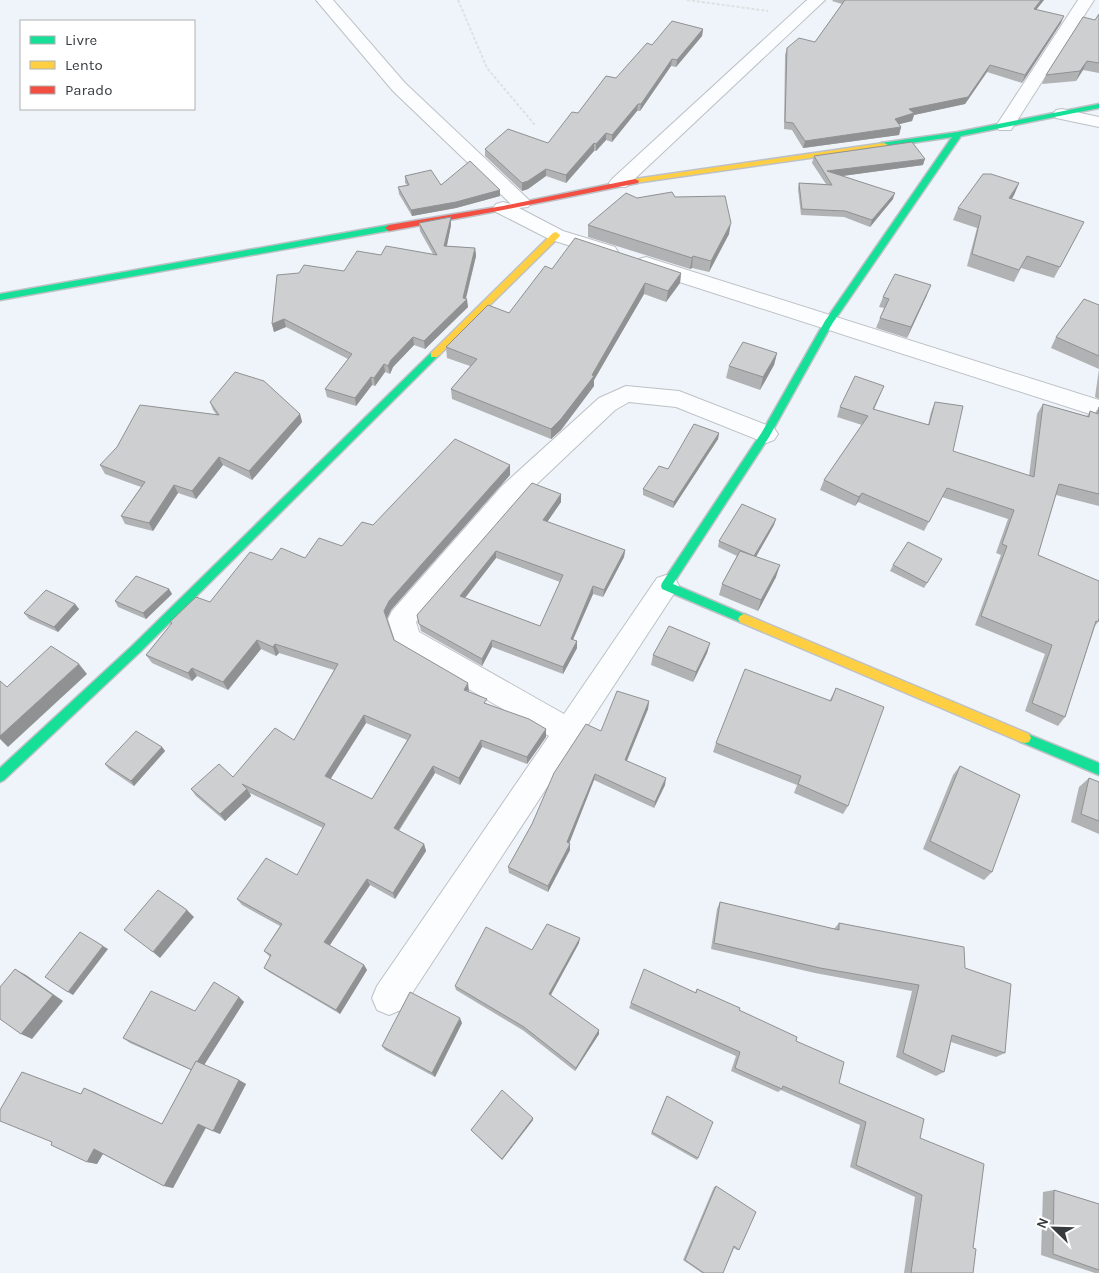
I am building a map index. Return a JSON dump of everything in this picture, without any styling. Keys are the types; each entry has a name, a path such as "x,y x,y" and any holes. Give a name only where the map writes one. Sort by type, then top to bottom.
{"street":[{"path":"324,0 399,87 512,205 556,235 1099,408"},
{"path":"619,183 799,14 818,0"},
{"path":"1005,126 1086,0"},
{"path":"0,297 512,205 619,183 958,134 1099,106"},
{"path":"1062,114 1099,122"},
{"path":"389,998 666,586 766,434 828,323 958,134"},
{"path":"0,776 136,650 556,235"},
{"path":"567,731 408,639 402,619 418,603 512,492 607,404 626,394 679,398 766,434"},
{"path":"666,586 1099,769"}],"path":[{"path":"458,0 487,68 535,125"},
{"path":"687,0 738,9 799,14"}],"building":[{"path":"845,0 1041,0 1034,9 1064,16 1025,75 990,65 968,97 909,109 914,113 895,119 901,127 805,141 793,123 785,122 787,48 799,38 815,42"},
{"path":"1099,14 1099,63 1087,61 1080,71 1046,75 1083,17 1095,20"},
{"path":"672,21 703,29 677,60 672,59 641,104 638,104 612,135 606,133 596,144 594,143 566,175 546,169 522,183 485,149 508,129 548,143 572,112 578,113 606,76 616,78 647,43 652,45"},
{"path":"912,142 925,159 827,171 895,193 872,220 845,211 802,209 799,183 832,185 814,156"},
{"path":"470,161 500,190 456,202 411,210 398,187 409,185 405,176 431,170 441,185"},
{"path":"983,174 991,174 1019,183 1009,198 1084,222 1060,267 1027,256 1019,270 972,254 981,216 958,208"},
{"path":"672,192 675,197 725,196 731,223 711,261 693,256 692,258 588,225 626,193 637,198"},
{"path":"451,217 444,246 475,248 463,298 467,299 424,341 413,337 391,360 388,366 384,364 374,378 371,377 355,398 325,389 352,354 284,319 272,324 277,275 299,273 304,265 344,271 357,251 381,255 386,246 437,255 419,223"},
{"path":"575,238 681,273 668,291 645,283 592,375 594,376 551,429 451,389 477,359 446,347 488,305 509,313 545,266 552,269"},
{"path":"895,274 931,285 911,327 880,318 889,299 883,297"},
{"path":"1084,299 1099,305 1099,356 1056,337"},
{"path":"743,342 777,353 763,377 729,366"},
{"path":"235,372 264,381 300,414 249,471 219,457 192,491 174,485 149,523 121,516 145,482 100,465 117,447 140,405 219,415 210,402"},
{"path":"855,376 884,386 873,409 929,425 935,402 963,406 953,451 1034,477 1043,404 1089,417 1090,411 1098,414 1099,407 1099,494 1059,484 1038,555 1099,581 1098,622 1096,621 1065,717 1032,703 1052,645 981,616 1007,546 1002,544 1014,510 947,488 929,522 862,493 859,497 824,480 868,416 840,407"},
{"path":"694,424 719,433 674,502 643,489 659,466 668,469"},
{"path":"455,439 510,465 389,601 384,611 394,640 468,683 464,690 487,699 484,703 529,719 546,729 527,757 481,740 459,778 433,766 394,828 424,844 393,893 367,879 324,942 364,965 336,1010 264,968 271,955 264,951 282,924 237,899 266,858 297,875 325,824 242,784 247,789 220,814 191,789 219,764 233,777 275,728 294,740 338,664 275,644 273,647 257,640 223,682 192,668 188,673 146,655 172,623 170,622 196,597 210,602 250,552 272,560 281,548 305,558 319,538 342,546 362,522 373,525","holes":["364,715 411,735 372,799 325,776"]},
{"path":"532,483 561,494 543,520 625,550 604,590 593,586 571,639 577,641 563,667 492,640 482,659 419,624 417,615","holes":["496,551 563,575 540,626 460,596"]},
{"path":"742,504 776,519 754,556 719,541"},
{"path":"908,542 942,559 927,583 893,565"},
{"path":"740,551 780,565 761,600 722,584"},
{"path":"136,576 169,589 143,613 115,601"},
{"path":"46,590 75,604 54,627 24,613"},
{"path":"669,626 710,643 696,672 653,655"},
{"path":"51,646 79,664 0,736 0,681 7,687"},
{"path":"745,669 831,701 836,688 884,707 848,806 798,784 801,776 716,743"},
{"path":"617,691 649,701 625,760 666,778 655,802 595,774 567,842 570,844 548,886 508,867 532,824 554,773 586,724 601,731"},
{"path":"136,731 162,747 131,781 105,764"},
{"path":"960,766 1020,795 992,872 930,841"},
{"path":"1089,778 1099,782 1099,821 1081,814"},
{"path":"158,890 187,910 153,952 124,930"},
{"path":"720,902 839,930 839,923 964,947 965,968 1011,984 1005,1053 952,1035 944,1072 903,1053 919,985 820,968 714,943"},
{"path":"547,924 580,938 549,994 599,1030 576,1068 524,1027 455,986 486,927 532,950"},
{"path":"80,932 103,946 68,992 45,977"},
{"path":"15,969 53,995 21,1034 0,1019 0,987"},
{"path":"644,969 696,993 697,989 740,1008 739,1010 797,1037 796,1041 844,1062 839,1083 924,1119 920,1138 984,1164 973,1248 976,1249 973,1273 911,1273 922,1195 856,1165 866,1122 783,1086 782,1089 735,1068 740,1052 631,1003"},
{"path":"214,982 239,997 196,1061 192,1070 123,1038 151,991 195,1011"},
{"path":"410,992 460,1018 432,1073 382,1046"},
{"path":"196,1061 239,1080 213,1131 198,1124 164,1186 94,1149 87,1162 51,1145 52,1142 0,1121 0,1110 22,1072 81,1094 84,1088 162,1124"},
{"path":"502,1090 533,1118 502,1159 471,1130"},
{"path":"667,1096 713,1122 698,1158 652,1132"},
{"path":"716,1186 756,1212 739,1250 734,1246 723,1273 704,1273 685,1260"},
{"path":"1054,1190 1099,1204 1099,1270 1053,1254"}],"traffic: fast":[{"path":"884,145 958,134 1099,106"},
{"path":"744,619 666,586 766,434 828,323 958,134"},
{"path":"0,297 389,228"},
{"path":"0,776 136,649 434,355"},
{"path":"1025,738 1099,769"}],"traffic: slow":[{"path":"635,181 884,145"},
{"path":"434,355 556,235"},
{"path":"744,619 1025,738"}],"traffic: jam":[{"path":"389,228 503,208 635,181"}]}
